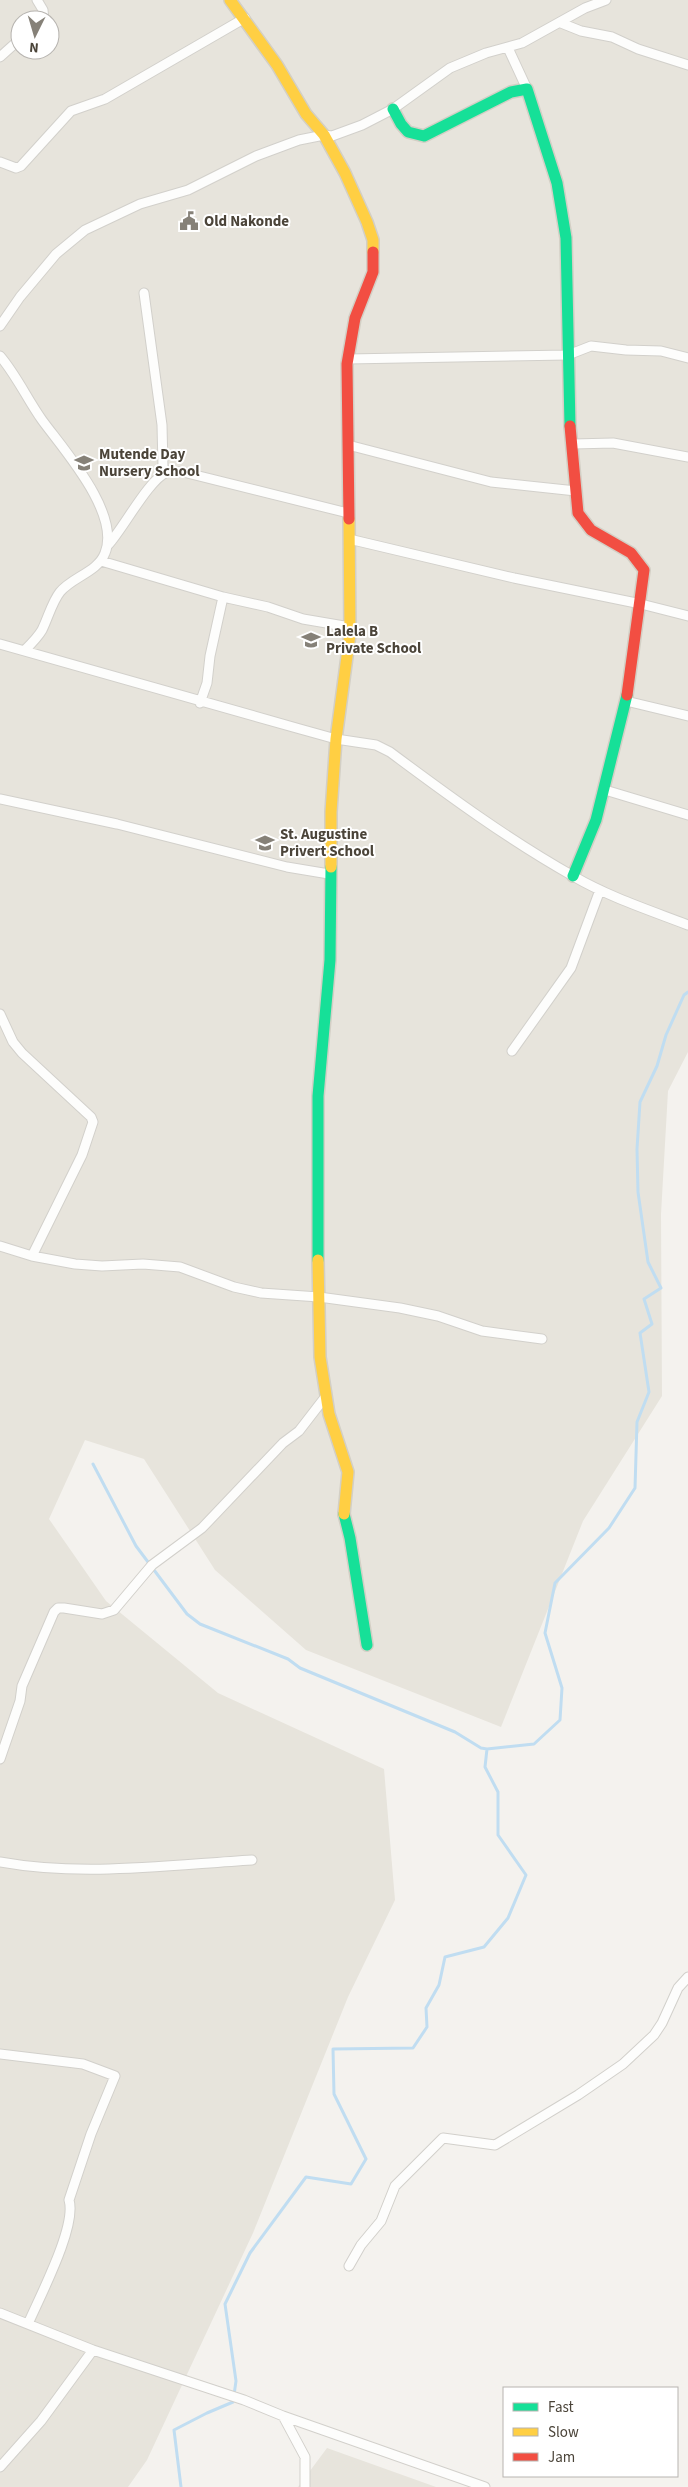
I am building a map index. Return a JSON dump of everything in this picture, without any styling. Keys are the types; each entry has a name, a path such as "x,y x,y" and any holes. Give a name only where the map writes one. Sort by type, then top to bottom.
{"street":[{"path":"230,0 277,65 306,114 324,135 358,200 372,240 373,272 355,318 348,359 350,627 336,739 329,874 330,960 318,1105 320,1357 333,1427 348,1472 343,1506 344,1520 350,1538 367,1645"},
{"path":"0,326 20,297 56,254 85,230 140,204 188,190 256,156 299,140 341,134 393,109 450,68 486,53 508,48 531,39 586,8 606,0"},
{"path":"0,162 16,168 21,166 71,111 105,98 244,18"},
{"path":"561,23 580,31 612,37 638,50 688,65"},
{"path":"0,57 10,48"},
{"path":"508,48 527,89 557,183 564,229 568,265 568,411 573,444 578,513 581,522 604,539 636,556 644,570 641,604 626,701 596,820 573,876"},
{"path":"393,109 398,121 408,134 416,138 424,136 511,92 527,89"},
{"path":"144,292 162,425 163,468 167,472"},
{"path":"348,359 568,355 592,346 626,350 661,351 688,358"},
{"path":"0,356 15,374 41,419 84,475 104,521 108,545"},
{"path":"573,444 613,443 688,457"},
{"path":"348,445 491,482 576,491"},
{"path":"25,650 41,632 58,593 101,561 108,545 140,500 156,481 167,472 183,472 348,513"},
{"path":"349,539 688,616"},
{"path":"101,561 224,597 268,607 303,619 350,627"},
{"path":"200,702 207,683 210,656 224,597"},
{"path":"0,644 336,739 376,745 390,752 464,806 573,876 600,890 688,925"},
{"path":"626,701 688,716"},
{"path":"605,790 688,815"},
{"path":"0,799 117,824 287,867 329,874"},
{"path":"512,1051 571,968 600,890"},
{"path":"0,1014 13,1042 22,1053 91,1117 93,1122 82,1155 32,1256"},
{"path":"0,1246 32,1256 75,1264 102,1266 143,1264 180,1267 234,1287 260,1293 319,1297 400,1308 438,1316 494,1334 542,1338"},
{"path":"0,1759 20,1701 22,1686 54,1612 58,1608 102,1614 114,1610 152,1565 202,1528 282,1443 299,1431 326,1396"},
{"path":"0,1862 35,1868 123,1868 252,1860"},
{"path":"349,2266 361,2245 381,2221 395,2186 443,2138 495,2145 578,2096 623,2064 654,2035 662,2023 678,1988 688,1977"},
{"path":"0,2054 83,2064 115,2076 91,2134 69,2200 72,2208 69,2226 28,2324"},
{"path":"0,2313 92,2350 244,2400 283,2416 484,2487"},
{"path":"0,2467 41,2421 92,2350"},
{"path":"283,2416 304,2457 305,2487"}],"shaded area":[{"path":"0,0 688,0 688,1052 668,1091 661,1214 662,1396 583,1521 501,1727 306,1650 215,1570 144,1459 85,1440 49,1519 106,1601 218,1693 384,1769 395,1900 348,1997 253,2233 147,2460 128,2487 0,2487"},
{"path":"327,2448 436,2487 298,2487"}],"waterway":[{"path":"181,2487 174,2430 233,2402 236,2381 225,2304 250,2253 306,2177 351,2184 366,2159 334,2094 333,2049 413,2048 427,2027 426,2008 439,1985 445,1957 484,1947 508,1918 526,1875 498,1835 498,1792 485,1767 487,1749 534,1744 560,1720 562,1688 545,1633 555,1583 609,1528 635,1488 637,1422 649,1392 640,1333 652,1324 644,1299 661,1288 648,1262 638,1192 637,1149 640,1102 657,1066 666,1035 684,995 688,992"},
{"path":"93,1464 136,1546 187,1614 200,1624 288,1659 300,1668 455,1732 481,1748 487,1749"}],"traffic: fast":[{"path":"393,109 408,132 424,136 511,92 527,89 557,183 566,238 570,426"},
{"path":"573,876 596,820 627,695"},
{"path":"318,1260 318,1096 330,960 331,867"},
{"path":"344,1514 350,1538 367,1645"}],"traffic: slow":[{"path":"230,0 277,65 306,114 324,135 345,173 367,222 373,240 373,252"},
{"path":"331,867 331,812 336,739 350,634 349,519"},
{"path":"318,1260 320,1357 329,1414 348,1472 344,1514"}],"traffic: jam":[{"path":"349,519 347,364 355,318 373,272 373,252"},
{"path":"570,426 578,513 591,530 631,553 644,570 627,695"}],"place":[{"name":"Old Nakonde","path":"189,221"},
{"name":"Mutende Day Nursery School","path":"84,463"},
{"name":"Lalela B Private School","path":"311,640"},
{"name":"St. Augustine Privert School","path":"265,843"}]}
